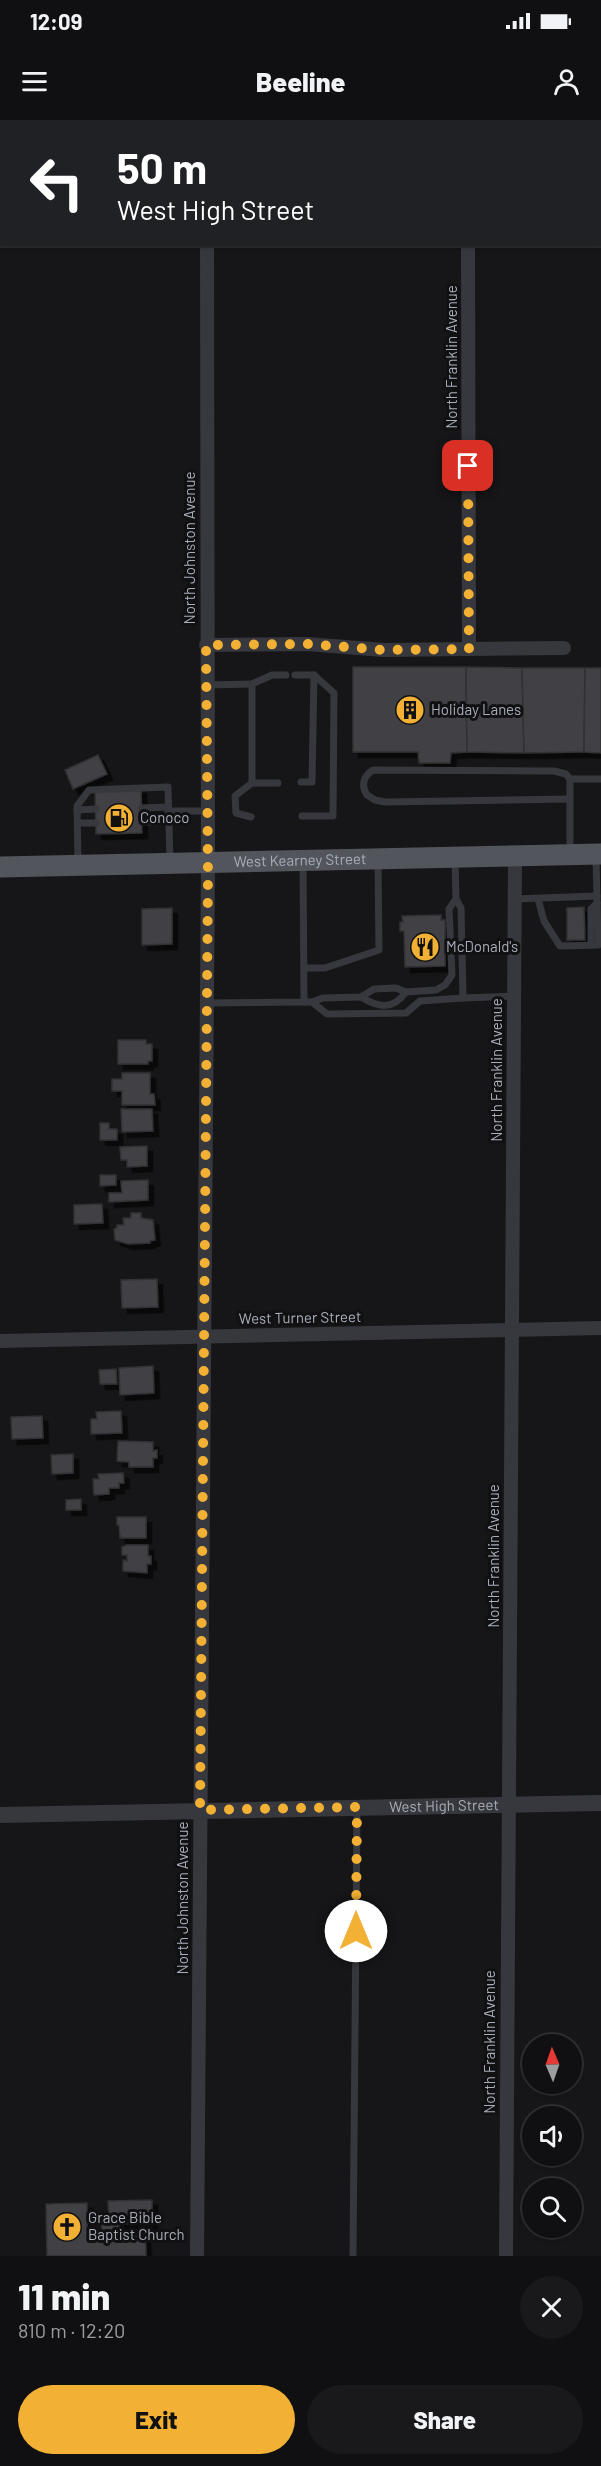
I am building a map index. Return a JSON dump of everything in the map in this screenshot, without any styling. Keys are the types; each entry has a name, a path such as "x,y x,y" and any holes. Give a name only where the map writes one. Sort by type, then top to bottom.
{"main road":[{"name":"West Kearney Street","path":"0,867 598,854"}],"street":[{"name":"North Johnston Avenue","path":"196,2256 208,863 207,246"},
{"name":"North Franklin Avenue","path":"468,246 469,649"},
{"path":"206,645 307,644 384,650 564,648"},
{"name":"North Franklin Avenue","path":"506,2256 515,856"},
{"name":"West Turner Street","path":"0,1341 601,1328"},
{"name":"West High Street","path":"0,1815 601,1803"}],"lane":[{"path":"207,685 252,684 272,675 286,675"},
{"path":"295,675 314,675 334,693 333,816 302,816"},
{"path":"301,782 312,782 314,675"},
{"path":"252,684 252,783"},
{"path":"569,799 375,800 367,795 364,787 367,774 373,770 554,771 566,774 570,779 570,855"},
{"path":"570,779 601,779"},
{"path":"251,817 236,813 235,796 252,783 278,783"},
{"path":"78,866 77,806 89,790 168,787 170,864"},
{"path":"142,808 208,811"},
{"path":"77,810 96,809"},
{"path":"142,822 169,822"},
{"path":"78,823 96,823"},
{"path":"538,899 544,921 560,946 598,945 598,854"},
{"path":"455,857 456,899 460,908 463,998"},
{"path":"304,968 325,968 379,950 378,859"},
{"path":"303,861 304,968 308,1002"},
{"path":"207,1003 308,1002 323,998 361,997 374,989 396,988 406,992 436,990 445,985 452,975 449,909 456,899"},
{"path":"514,899 597,899"},
{"path":"361,997 374,1005 384,1007 394,1005 406,992"},
{"path":"308,1002 327,1014 406,1013 420,1001 514,996"},
{"path":"353,2256 357,1807"}],"building":[{"name":"Holiday Lanes","path":"353,667 466,667 467,752 451,753 450,763 419,763 418,752 353,752"},
{"path":"466,667 522,668 524,753 467,752"},
{"path":"522,668 585,668 584,752 524,753"},
{"path":"585,668 601,668 601,753 584,752"},
{"path":"98,755 107,774 73,789 65,770"},
{"path":"141,788 142,833 96,834 95,790"},
{"path":"584,907 585,940 567,940 567,908"},
{"path":"172,908 172,944 142,945 142,909"},
{"name":"McDonald's","path":"441,915 441,920 445,920 445,966 405,967 404,931 400,931 402,916"},
{"path":"118,1040 146,1040 146,1044 152,1044 152,1061 148,1061 148,1064 118,1064"},
{"path":"122,1073 150,1073 150,1094 154,1094 155,1105 122,1105 122,1091 112,1091 112,1079 122,1079"},
{"path":"121,1109 152,1109 153,1131 122,1132"},
{"path":"100,1123 109,1123 109,1129 117,1129 117,1140 100,1140"},
{"path":"147,1146 147,1166 127,1167 127,1160 121,1160 120,1147"},
{"path":"100,1175 116,1175 116,1185 100,1186"},
{"path":"148,1180 148,1200 109,1202 109,1193 122,1193 121,1181"},
{"path":"102,1204 103,1223 74,1224 74,1205"},
{"path":"131,1213 141,1213 141,1218 153,1220 155,1240 150,1243 128,1244 115,1240 114,1229 117,1225 124,1225 123,1218 131,1218"},
{"path":"157,1279 158,1307 122,1308 121,1280"},
{"path":"153,1366 154,1393 120,1395 119,1368"},
{"path":"116,1369 117,1384 100,1384 99,1370"},
{"path":"121,1411 122,1433 91,1434 91,1419 97,1419 96,1412"},
{"path":"42,1416 43,1438 12,1439 11,1417"},
{"path":"118,1441 153,1442 153,1451 157,1450 157,1458 153,1458 153,1467 129,1467 129,1462 117,1461"},
{"path":"73,1454 73,1473 52,1474 51,1455"},
{"path":"123,1473 124,1483 119,1483 119,1488 109,1488 109,1494 94,1495 93,1479 99,1479 98,1474"},
{"path":"81,1499 81,1510 66,1510 66,1500"},
{"path":"117,1517 146,1517 146,1538 120,1538"},
{"path":"148,1545 151,1564 147,1564 147,1573 123,1571 123,1560 127,1561 127,1555 122,1555 122,1547"},
{"name":"Grace Bible Baptist Church","path":"152,2200 152,2223 119,2224 119,2231 145,2230 146,2256 47,2256 46,2204 87,2203 87,2241 93,2241 93,2231 102,2230 101,2218 109,2218 108,2201"}],"place":[{"name":"Holiday Lanes","path":"410,710"},
{"name":"Conoco","path":"119,818"},
{"name":"McDonald's","path":"425,947"},
{"name":"Grace Bible Baptist Church","path":"67,2227"}],"route":[{"path":"356,1931 357,1807 200,1810 208,875 206,645 307,644 384,650 469,649 468,466"}]}
